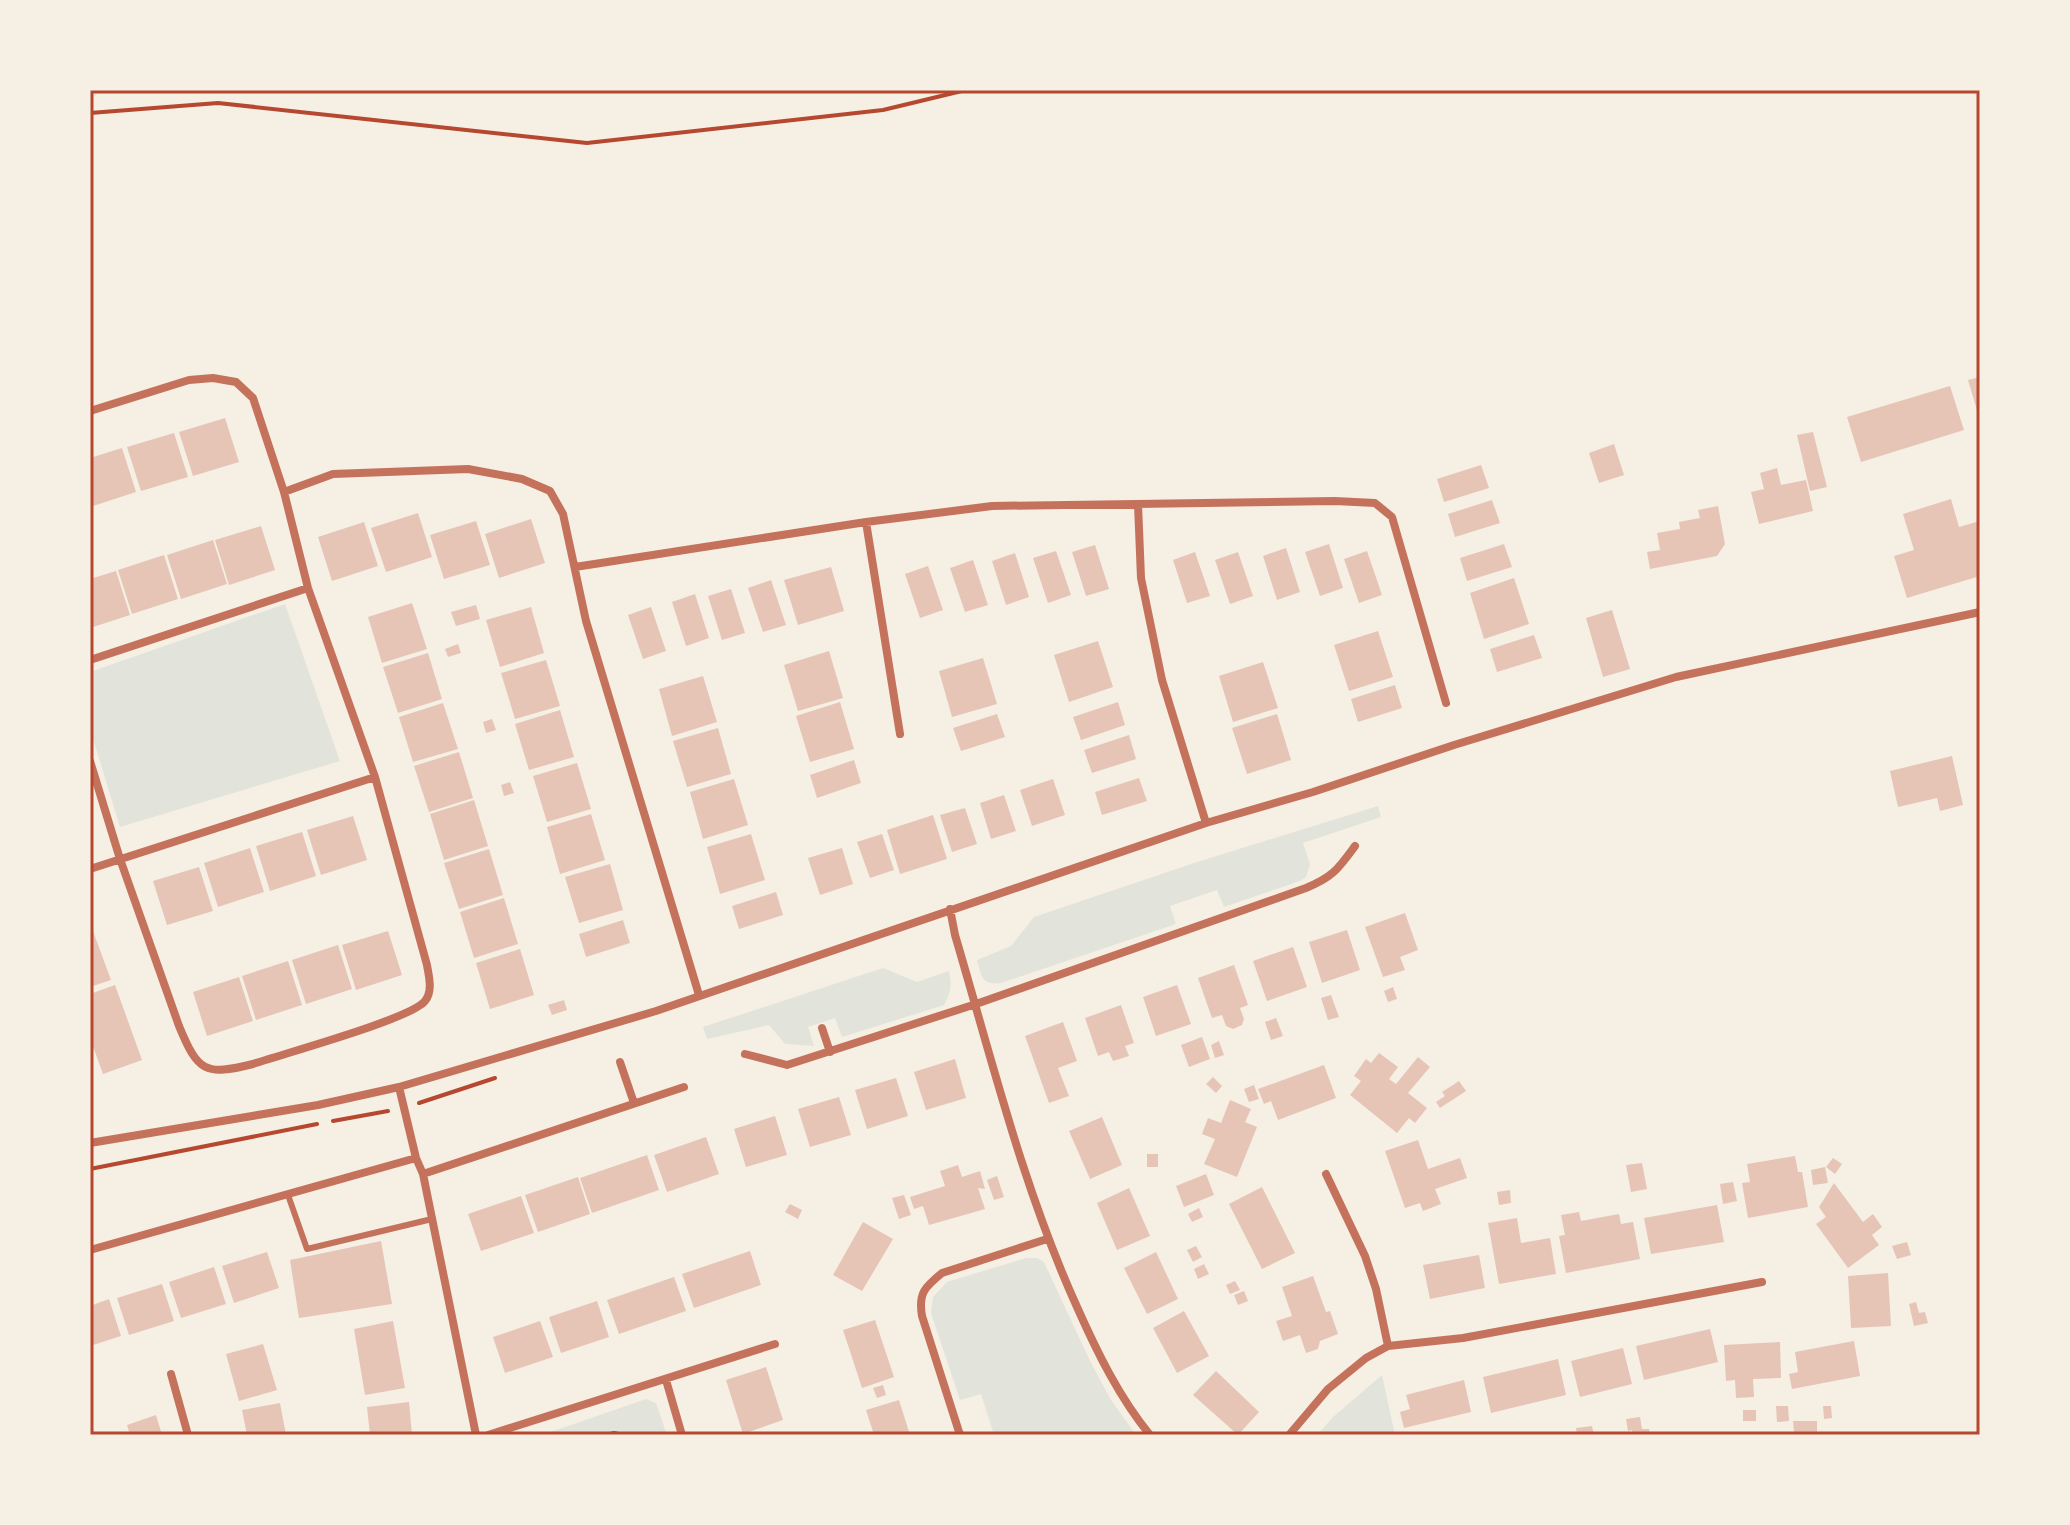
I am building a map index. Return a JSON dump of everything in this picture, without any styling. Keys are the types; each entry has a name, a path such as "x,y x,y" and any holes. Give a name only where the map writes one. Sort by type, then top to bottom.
{"street":[{"path":"90,411 189,380 213,378 236,382 253,398 284,492 308,588 375,777 427,965 429,990 424,1003 383,1022 232,1069 208,1069 189,1049 179,1026 120,859 90,761"},
{"path":"284,492 333,474 468,469 522,479 550,491 563,514 586,621 699,995"},
{"path":"575,567 866,522 992,506 1375,503 1392,517 1446,703"},
{"path":"1138,504 1141,578 1162,680 1206,823"},
{"path":"866,522 900,734"},
{"path":"90,660 308,588"},
{"path":"90,1143 318,1105 399,1087 656,1011 1206,823 1676,677 1980,612"},
{"path":"90,869 375,777"},
{"path":"745,1054 787,1065 976,1004 1317,884 1328,879 1340,867 1355,846"},
{"path":"950,909 1023,1171 1047,1239 1102,1359 1125,1401 1150,1435"},
{"path":"822,1028 830,1052"},
{"path":"620,1062 634,1103"},
{"path":"399,1087 416,1158 423,1174 476,1435"},
{"path":"423,1174 684,1087"},
{"path":"90,1250 416,1158"},
{"path":"1326,1174 1365,1256 1376,1289 1388,1346"},
{"path":"960,1435 922,1316 921,1295 928,1284 942,1273 1047,1239"},
{"path":"1289,1435 1328,1389 1366,1358 1388,1346 1471,1337 1762,1282"},
{"path":"488,1435 775,1344"},
{"path":"171,1374 188,1435"},
{"path":"666,1380 682,1435"}],"lane":[{"path":"288,1195 307,1249 432,1219"}],"path":[{"path":"90,113 218,103 587,143 883,110 966,90"},
{"path":"606,1435 623,1435"}],"shaded area":[{"path":"285,604 340,761 120,827 90,729 90,672"},
{"path":"1378,806 1381,817 1303,843 1310,864 1306,877 1300,881 1224,907 1217,890 1170,906 1176,924 1001,983 990,983 982,975 977,960 1011,946 1034,917"},
{"path":"883,968 917,982 949,971 950,989 944,1005 842,1037 835,1018 808,1027 814,1046 785,1044 769,1025 707,1039 703,1027"},
{"path":"1026,1258 1044,1262 1090,1361 1111,1400 1136,1435 994,1435 981,1394 960,1400 931,1313 933,1297 947,1282"},
{"path":"1382,1375 1395,1435 1317,1435 1333,1417"},
{"path":"646,1399 656,1403 667,1435 542,1435"}],"building":[{"path":"1980,377 1980,417 1979,417 1968,380"},
{"path":"1950,386 1964,430 1861,462 1847,417"},
{"path":"225,418 239,462 193,476 179,432"},
{"path":"1813,432 1827,487 1810,491 1797,435"},
{"path":"174,433 188,477 141,491 127,447"},
{"path":"1614,444 1624,475 1599,483 1589,453"},
{"path":"122,448 136,492 90,507 90,458"},
{"path":"1481,465 1489,488 1444,502 1437,479"},
{"path":"1777,468 1781,485 1806,480 1813,511 1759,524 1751,492 1764,489 1760,473"},
{"path":"1951,499 1959,527 1980,521 1980,576 1907,598 1894,556 1914,550 1903,514"},
{"path":"1492,500 1500,523 1455,537 1448,514"},
{"path":"1718,506 1725,544 1717,556 1650,569 1647,552 1660,550 1657,533 1680,529 1679,522 1700,518 1698,510"},
{"path":"418,513 432,557 386,572 371,528"},
{"path":"531,519 545,563 499,578 485,534"},
{"path":"476,521 490,565 444,579 430,535"},
{"path":"364,522 378,566 332,581 318,537"},
{"path":"261,526 275,570 229,585 215,540"},
{"path":"213,540 227,584 181,599 167,555"},
{"path":"1329,544 1343,588 1320,596 1305,552"},
{"path":"1504,544 1512,567 1467,581 1460,558"},
{"path":"1095,545 1109,589 1086,596 1072,552"},
{"path":"1286,548 1300,592 1277,600 1263,556"},
{"path":"1056,551 1071,595 1048,603 1033,558"},
{"path":"1367,551 1382,595 1359,603 1344,559"},
{"path":"1195,552 1210,596 1187,603 1173,560"},
{"path":"1238,552 1253,596 1230,604 1215,560"},
{"path":"1015,553 1029,597 1006,605 992,561"},
{"path":"164,555 178,599 132,614 118,570"},
{"path":"973,560 988,605 965,612 950,568"},
{"path":"928,566 943,610 920,618 905,574"},
{"path":"831,567 844,611 798,625 784,580"},
{"path":"116,571 130,615 90,628 90,579"},
{"path":"1514,578 1529,624 1484,639 1470,593"},
{"path":"771,580 786,625 763,632 748,588"},
{"path":"731,589 745,633 722,640 708,596"},
{"path":"695,594 709,638 686,646 672,602"},
{"path":"412,603 427,649 382,663 368,617"},
{"path":"476,605 480,619 456,626 451,612"},
{"path":"531,607 544,653 500,667 486,620"},
{"path":"651,607 666,651 643,659 628,615"},
{"path":"1612,610 1630,669 1603,677 1586,618"},
{"path":"1378,631 1393,677 1349,691 1334,645"},
{"path":"1534,635 1542,658 1497,672 1490,649"},
{"path":"1098,641 1113,687 1069,702 1054,655"},
{"path":"458,644 461,653 448,657 445,649"},
{"path":"829,651 843,698 798,711 784,665"},
{"path":"428,653 442,699 398,713 383,667"},
{"path":"983,658 997,704 952,717 939,671"},
{"path":"546,660 560,706 515,719 501,673"},
{"path":"1263,662 1278,708 1233,722 1219,676"},
{"path":"703,676 717,722 672,736 659,689"},
{"path":"1395,685 1402,708 1358,722 1351,699"},
{"path":"840,702 854,749 810,762 796,716"},
{"path":"1118,702 1125,725 1081,740 1073,717"},
{"path":"443,703 458,749 413,762 399,717"},
{"path":"560,710 574,757 529,770 515,724"},
{"path":"997,714 1005,737 961,751 953,728"},
{"path":"1277,714 1291,760 1247,774 1232,728"},
{"path":"492,719 496,730 486,733 483,722"},
{"path":"718,728 731,774 687,787 673,741"},
{"path":"1129,735 1136,759 1092,773 1084,750"},
{"path":"459,752 473,798 429,812 414,766"},
{"path":"1952,756 1963,805 1940,811 1937,798 1898,807 1890,771"},
{"path":"854,760 861,783 817,798 810,775"},
{"path":"577,763 591,809 547,822 533,776"},
{"path":"1139,778 1147,801 1102,815 1095,792"},
{"path":"734,779 748,825 703,839 690,792"},
{"path":"1053,779 1065,815 1032,826 1020,790"},
{"path":"510,782 514,793 504,796 501,785"},
{"path":"1004,795 1016,831 991,839 980,803"},
{"path":"474,800 488,846 444,860 430,814"},
{"path":"965,808 977,844 952,852 940,815"},
{"path":"591,814 605,860 560,874 547,827"},
{"path":"933,815 947,859 900,874 887,830"},
{"path":"353,816 367,860 321,875 307,830"},
{"path":"302,832 316,876 270,891 256,846"},
{"path":"751,834 765,880 720,894 707,847"},
{"path":"882,834 894,870 870,878 857,842"},
{"path":"250,848 264,892 218,907 204,863"},
{"path":"842,848 853,884 820,895 808,858"},
{"path":"489,849 503,895 459,909 444,863"},
{"path":"610,864 623,910 579,923 565,877"},
{"path":"199,867 213,911 167,925 153,881"},
{"path":"776,892 783,915 739,929 732,906"},
{"path":"504,898 518,944 474,958 460,912"},
{"path":"1405,913 1418,950 1400,957 1405,970 1383,977 1365,927"},
{"path":"623,920 630,943 586,957 579,934"},
{"path":"90,923 111,980 90,987"},
{"path":"1347,930 1360,970 1322,983 1309,942"},
{"path":"388,931 402,975 356,990 342,945"},
{"path":"338,945 352,989 306,1004 292,960"},
{"path":"1293,947 1307,987 1267,1001 1253,961"},
{"path":"520,949 534,995 490,1009 476,963"},
{"path":"288,961 302,1005 256,1020 242,976"},
{"path":"1234,965 1248,1005 1240,1008 1244,1019 1242,1025 1233,1029 1226,1026 1222,1015 1212,1018 1198,978"},
{"path":"239,977 253,1021 207,1036 193,992"},
{"path":"115,985 142,1060 103,1074 90,1038 90,994"},
{"path":"1177,985 1191,1024 1156,1036 1143,997"},
{"path":"1393,987 1397,999 1388,1002 1384,991"},
{"path":"1331,995 1339,1017 1328,1020 1321,998"},
{"path":"564,1000 567,1010 552,1015 548,1005"},
{"path":"1121,1005 1134,1043 1125,1046 1129,1056 1113,1061 1109,1052 1098,1056 1085,1018"},
{"path":"1276,1018 1283,1036 1271,1040 1265,1022"},
{"path":"1063,1022 1077,1061 1058,1068 1069,1096 1049,1103 1025,1036"},
{"path":"1202,1037 1210,1059 1189,1067 1181,1045"},
{"path":"1219,1041 1224,1055 1215,1058 1211,1045"},
{"path":"1379,1053 1398,1067 1389,1079 1396,1084 1418,1057 1430,1067 1408,1093 1427,1108 1415,1123 1409,1118 1397,1133 1350,1095 1361,1081 1354,1076 1366,1059 1371,1063"},
{"path":"955,1059 966,1098 926,1110 914,1072"},
{"path":"1324,1065 1336,1098 1278,1120 1271,1101 1264,1104 1258,1089"},
{"path":"1213,1077 1222,1086 1216,1093 1206,1084"},
{"path":"896,1078 908,1116 867,1129 855,1090"},
{"path":"1459,1081 1466,1091 1440,1108 1436,1102 1445,1096 1442,1092"},
{"path":"1254,1085 1259,1099 1249,1102 1244,1089"},
{"path":"839,1097 851,1135 810,1147 798,1109"},
{"path":"1230,1100 1251,1109 1245,1122 1257,1127 1237,1177 1204,1164 1215,1139 1202,1134 1208,1118 1221,1123"},
{"path":"775,1116 787,1155 746,1167 734,1129"},
{"path":"1102,1117 1122,1165 1090,1179 1069,1131"},
{"path":"706,1137 719,1174 667,1192 654,1155"},
{"path":"1418,1140 1428,1169 1460,1158 1467,1178 1435,1189 1441,1204 1423,1211 1420,1203 1405,1208 1385,1151"},
{"path":"1147,1154 1158,1154 1158,1167 1147,1167"},
{"path":"647,1155 659,1190 592,1213 580,1178"},
{"path":"1795,1156 1798,1172 1802,1172 1808,1207 1748,1218 1742,1183 1750,1182 1747,1164"},
{"path":"1833,1158 1842,1164 1835,1174 1826,1167"},
{"path":"1642,1163 1647,1189 1631,1192 1626,1165"},
{"path":"958,1165 962,1177 980,1171 985,1189 978,1188 985,1209 929,1225 923,1206 914,1209 910,1197 945,1186 940,1171"},
{"path":"1825,1167 1828,1183 1813,1185 1811,1170"},
{"path":"1206,1174 1214,1195 1184,1207 1176,1186"},
{"path":"997,1176 1004,1197 994,1200 987,1180"},
{"path":"578,1177 590,1214 538,1232 525,1195"},
{"path":"1733,1182 1737,1201 1723,1204 1720,1184"},
{"path":"1834,1183 1863,1222 1873,1214 1882,1227 1872,1235 1879,1245 1848,1268 1816,1224 1826,1217 1819,1207"},
{"path":"1262,1187 1295,1253 1262,1269 1229,1204"},
{"path":"1129,1188 1150,1236 1117,1250 1097,1203"},
{"path":"1510,1190 1511,1203 1499,1205 1497,1192"},
{"path":"904,1195 911,1215 899,1219 892,1198"},
{"path":"521,1196 534,1233 481,1251 468,1214"},
{"path":"790,1204 802,1210 798,1219 785,1212"},
{"path":"1717,1205 1724,1242 1651,1254 1644,1218"},
{"path":"1199,1208 1203,1217 1192,1222 1188,1214"},
{"path":"1579,1212 1581,1221 1619,1214 1621,1224 1633,1222 1640,1259 1566,1273 1559,1236 1565,1235 1561,1215"},
{"path":"1517,1218 1521,1243 1550,1238 1556,1274 1499,1284 1488,1223"},
{"path":"863,1222 893,1239 862,1291 833,1275"},
{"path":"381,1241 392,1304 299,1318 290,1260"},
{"path":"1907,1242 1911,1255 1897,1259 1892,1246"},
{"path":"1196,1246 1202,1257 1193,1262 1187,1250"},
{"path":"750,1251 761,1285 694,1308 682,1274"},
{"path":"267,1252 279,1288 234,1303 222,1266"},
{"path":"1156,1252 1178,1299 1147,1314 1124,1268"},
{"path":"1479,1255 1485,1288 1430,1299 1423,1265"},
{"path":"1204,1264 1209,1274 1198,1279 1194,1269"},
{"path":"214,1267 226,1304 181,1318 169,1282"},
{"path":"1888,1273 1891,1326 1851,1328 1848,1276"},
{"path":"1313,1276 1338,1334 1320,1341 1318,1349 1306,1353 1300,1335 1283,1341 1276,1321 1292,1316 1282,1287"},
{"path":"674,1277 686,1311 619,1334 607,1300"},
{"path":"1235,1281 1240,1290 1230,1294 1226,1285"},
{"path":"162,1284 174,1321 129,1335 117,1298"},
{"path":"1244,1291 1248,1301 1238,1305 1234,1295"},
{"path":"109,1299 121,1336 90,1346 90,1306"},
{"path":"597,1301 609,1337 561,1353 549,1317"},
{"path":"1916,1302 1919,1313 1925,1312 1928,1323 1914,1326 1909,1304"},
{"path":"1184,1311 1209,1356 1177,1373 1153,1328"},
{"path":"875,1320 894,1377 862,1388 843,1330"},
{"path":"393,1321 405,1388 365,1395 354,1329"},
{"path":"540,1321 553,1357 505,1373 493,1337"},
{"path":"1710,1329 1718,1362 1644,1380 1636,1346"},
{"path":"1854,1341 1860,1376 1792,1389 1789,1374 1798,1372 1795,1352"},
{"path":"1780,1342 1781,1378 1753,1379 1754,1397 1736,1398 1735,1380 1726,1381 1724,1345"},
{"path":"263,1344 277,1390 239,1401 226,1354"},
{"path":"1623,1348 1632,1384 1580,1397 1571,1361"},
{"path":"1558,1359 1566,1395 1491,1413 1483,1377"},
{"path":"766,1367 783,1420 743,1434 726,1380"},
{"path":"1216,1371 1259,1412 1238,1435 1193,1395"},
{"path":"1464,1380 1471,1412 1404,1428 1400,1412 1410,1409 1406,1395"},
{"path":"883,1385 886,1395 877,1398 873,1388"},
{"path":"899,1400 910,1435 874,1435 866,1410"},
{"path":"409,1402 412,1435 370,1435 367,1407"},
{"path":"280,1403 286,1435 247,1435 242,1410"},
{"path":"1776,1406 1788,1406 1789,1421 1777,1422"},
{"path":"1823,1406 1831,1406 1832,1418 1824,1419"},
{"path":"1743,1410 1756,1410 1756,1421 1743,1421"},
{"path":"156,1415 162,1435 130,1435 127,1425"},
{"path":"1640,1417 1642,1429 1649,1429 1650,1435 1632,1435 1632,1430 1628,1431 1626,1419"},
{"path":"1793,1421 1817,1421 1817,1432 1794,1432"},
{"path":"1592,1426 1594,1435 1577,1435 1576,1428"}]}
